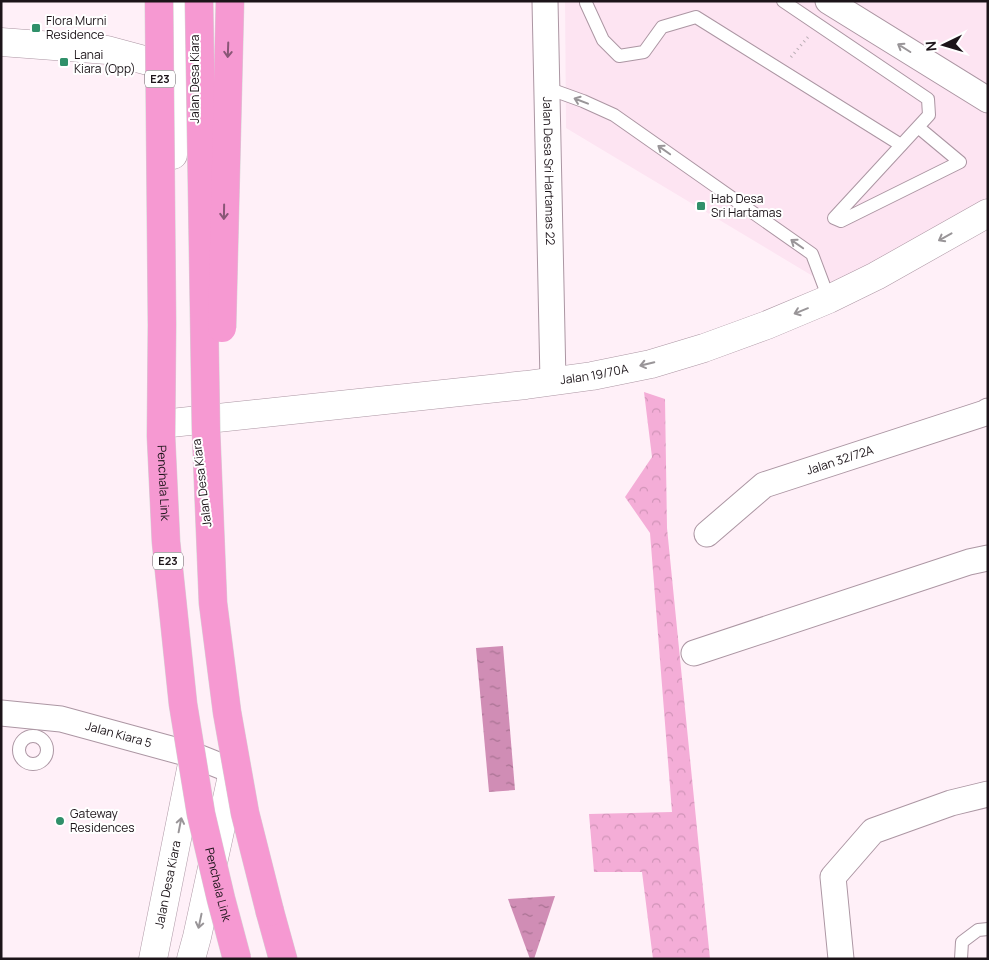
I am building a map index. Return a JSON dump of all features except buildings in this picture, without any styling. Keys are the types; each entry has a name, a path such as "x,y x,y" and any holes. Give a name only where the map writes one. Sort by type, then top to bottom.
{"highway":[{"name":"Penchala Link","path":"159,1 162,325 161,436 166,542 184,704 202,814 237,959"},
{"path":"198,1 206,430 213,603 227,712 245,813 283,959"},
{"path":"230,1 221,378 228,578 245,744 270,912"}],"main road":[{"name":"Jalan Desa Kiara","path":"153,959 194,756 178,554 183,422 185,55 176,1"},
{"name":"Jalan Desa Kiara","path":"185,55 198,1"},
{"path":"1,42 185,55"},
{"name":"Jalan 19/70A","path":"183,422 526,385 592,376 651,364 704,348 829,299 876,276 988,213"},
{"name":"Jalan Desa Kiara","path":"183,422 227,665 231,704 233,771 191,959"}],"street":[{"name":"Jalan Desa Sri Hartamas 22","path":"546,1 553,381"},
{"path":"831,2 984,91"},
{"name":"Jalan Desa Sri Hartamas 22","path":"526,385 545,367 552,341"},
{"name":"Jalan 32/72A","path":"707,534 764,485 988,411"},
{"path":"694,653 969,562 988,558"},
{"name":"Jalan Kiara 5","path":"1,713 34,726 60,719 194,756 233,771"},
{"path":"841,959 833,877 873,830 951,803 988,794"}],"lane":[{"path":"586,1 603,40 619,56 644,52 662,27 696,17 901,145"},
{"path":"783,1 928,99 929,114 834,218 840,221 960,162 918,127"},
{"path":"818,25 831,2"},
{"path":"547,88 614,115 812,254 829,299"},
{"path":"961,959 962,942 978,930 988,929"}],"path":[{"path":"795,52 808,37"}],"shaded area":[{"path":"565,1 988,1 988,206 841,293 566,128"}],"green space":[{"path":"644,392 665,399 667,528 710,959 653,959 642,872 594,872 589,814 672,812 650,533 625,497 652,457"}],"water":[{"path":"503,646 515,790 489,792 476,648"},
{"path":"555,896 534,959 530,959 508,899"}],"place":[{"name":"Flora Murni Residence","path":"36,28"},
{"name":"Lanai Kiara (Opp)","path":"64,62"},
{"name":"Hab Desa Sri Hartamas","path":"701,206"},
{"name":"Gateway Residences","path":"60,821"}]}
